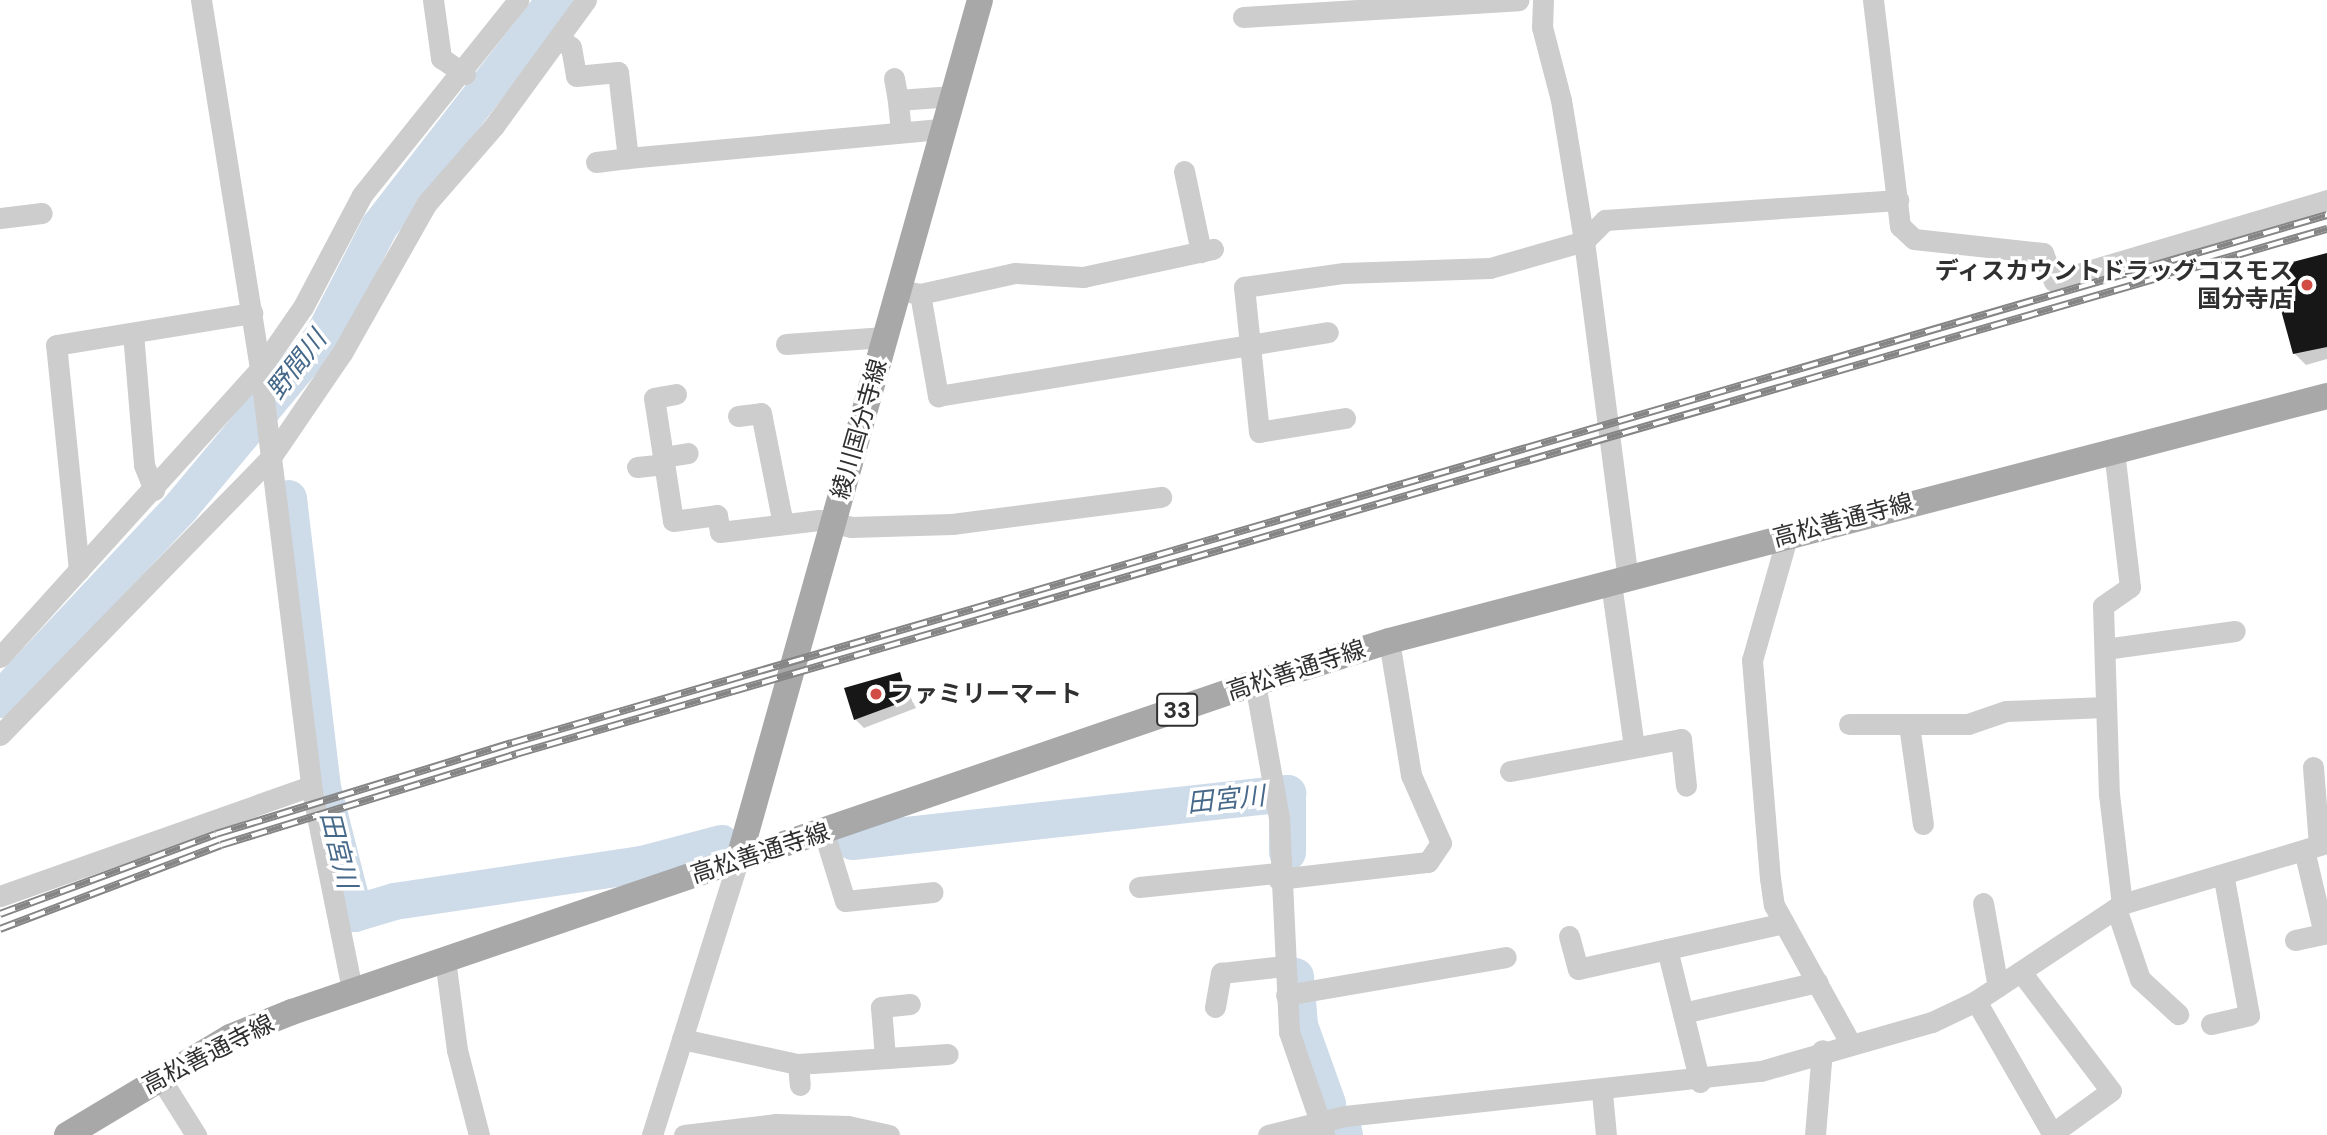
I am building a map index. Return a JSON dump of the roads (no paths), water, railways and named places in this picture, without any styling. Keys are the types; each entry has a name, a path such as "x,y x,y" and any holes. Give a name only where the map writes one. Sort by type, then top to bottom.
{"main road":[{"name":"綾川国分寺線","path":"739,858 885,337 909,292 943,129 980,0"},
{"name":"高松善通寺線","path":"67,1135 159,1076 230,1037 352,990 739,858 824,833 1255,683 1388,641 1620,581 1787,534 2327,396"}],"street":[{"path":"201,0 261,373 312,786 352,990"},
{"path":"433,0 441,58 465,74"},
{"path":"0,735 270,453 342,353 427,203 559,39 586,0"},
{"path":"1243,17 1518,0"},
{"path":"1543,0 1542,27 1561,100 1584,241 1620,581 1634,746"},
{"path":"1873,0 1900,226 1914,240 2043,253 2054,281 2327,200"},
{"path":"0,657 261,373 303,307 362,195 465,74 513,4"},
{"path":"559,39 571,47 576,76 618,72 628,158"},
{"path":"894,78 901,131"},
{"path":"898,100 953,96"},
{"path":"596,162 943,129"},
{"path":"1184,171 1207,251 1083,277 1015,273 909,292 938,396 1328,332"},
{"path":"1345,418 1259,432 1247,345 1244,287 1344,273 1490,268 1584,241 1605,220 1898,200"},
{"path":"0,218 42,213"},
{"path":"79,570 56,345 252,313"},
{"path":"133,333 144,465 154,490"},
{"path":"786,344 885,337"},
{"path":"677,394 654,398 673,521 717,515 720,532 783,524 952,524 1161,497"},
{"path":"738,416 761,413 783,524"},
{"path":"2113,451 2130,587 2103,607 2105,707 2119,906 2140,979 2178,1014"},
{"path":"637,467 688,453"},
{"path":"1787,534 1752,660 1770,878 1784,923 1849,1041"},
{"path":"2105,649 2235,631"},
{"path":"1139,887 1428,862 1441,843 1411,775 1388,641"},
{"path":"1255,683 1276,794 1283,876 1283,966 1296,994 1289,1032 1323,1128"},
{"path":"1849,724 1878,719 1909,725 1996,728 2006,711 2105,707"},
{"path":"1909,725 1923,824"},
{"path":"1510,771 1681,739 1686,786"},
{"path":"2295,940 2325,933 2313,767"},
{"path":"0,896 312,786"},
{"path":"824,833 845,901 933,892"},
{"path":"1268,1135 1700,1082 1761,1072 1849,1041 1932,1022 1976,1001 2119,906 2317,846"},
{"path":"652,1135 739,858"},
{"path":"2211,1024 2249,1015 2223,874"},
{"path":"1983,903 1998,987"},
{"path":"1569,936 1578,969 1784,923"},
{"path":"1667,949 1700,1082"},
{"path":"1296,994 1506,957"},
{"path":"445,958 457,1050 479,1135"},
{"path":"1215,1007 1221,973 1283,966"},
{"path":"1976,1001 2053,1134 2111,1091 2021,972"},
{"path":"1682,1013 1817,982"},
{"path":"886,1056 881,1007 910,1004"},
{"path":"682,1040 799,1074 886,1056 948,1054"},
{"path":"1815,1135 1822,1050"},
{"path":"159,1076 196,1135"},
{"path":"1602,1093 1606,1135"},
{"path":"684,1135 776,1124 821,1131 889,1135"}],"waterway":[{"name":"野間川","path":"0,699 181,506 322,337 379,226 554,0"},
{"name":"田宮川","path":"288,498 322,787 354,913 394,901 642,864 721,843"},
{"name":"田宮川","path":"852,841 1287,793 1287,852"},
{"name":"田宮川","path":"1295,976 1299,1025 1327,1103"},
{"name":"田宮川","path":"1343,1130 1344,1135"}],"railway":[{"path":"0,914 216,834 512,743 2327,215"},
{"path":"0,929 221,845 516,754 2327,229"}],"place":[{"name":"ディスカウントドラッグコスモス 国分寺店","path":"2307,285"},
{"name":"ファミリーマート","path":"876,694"}]}
